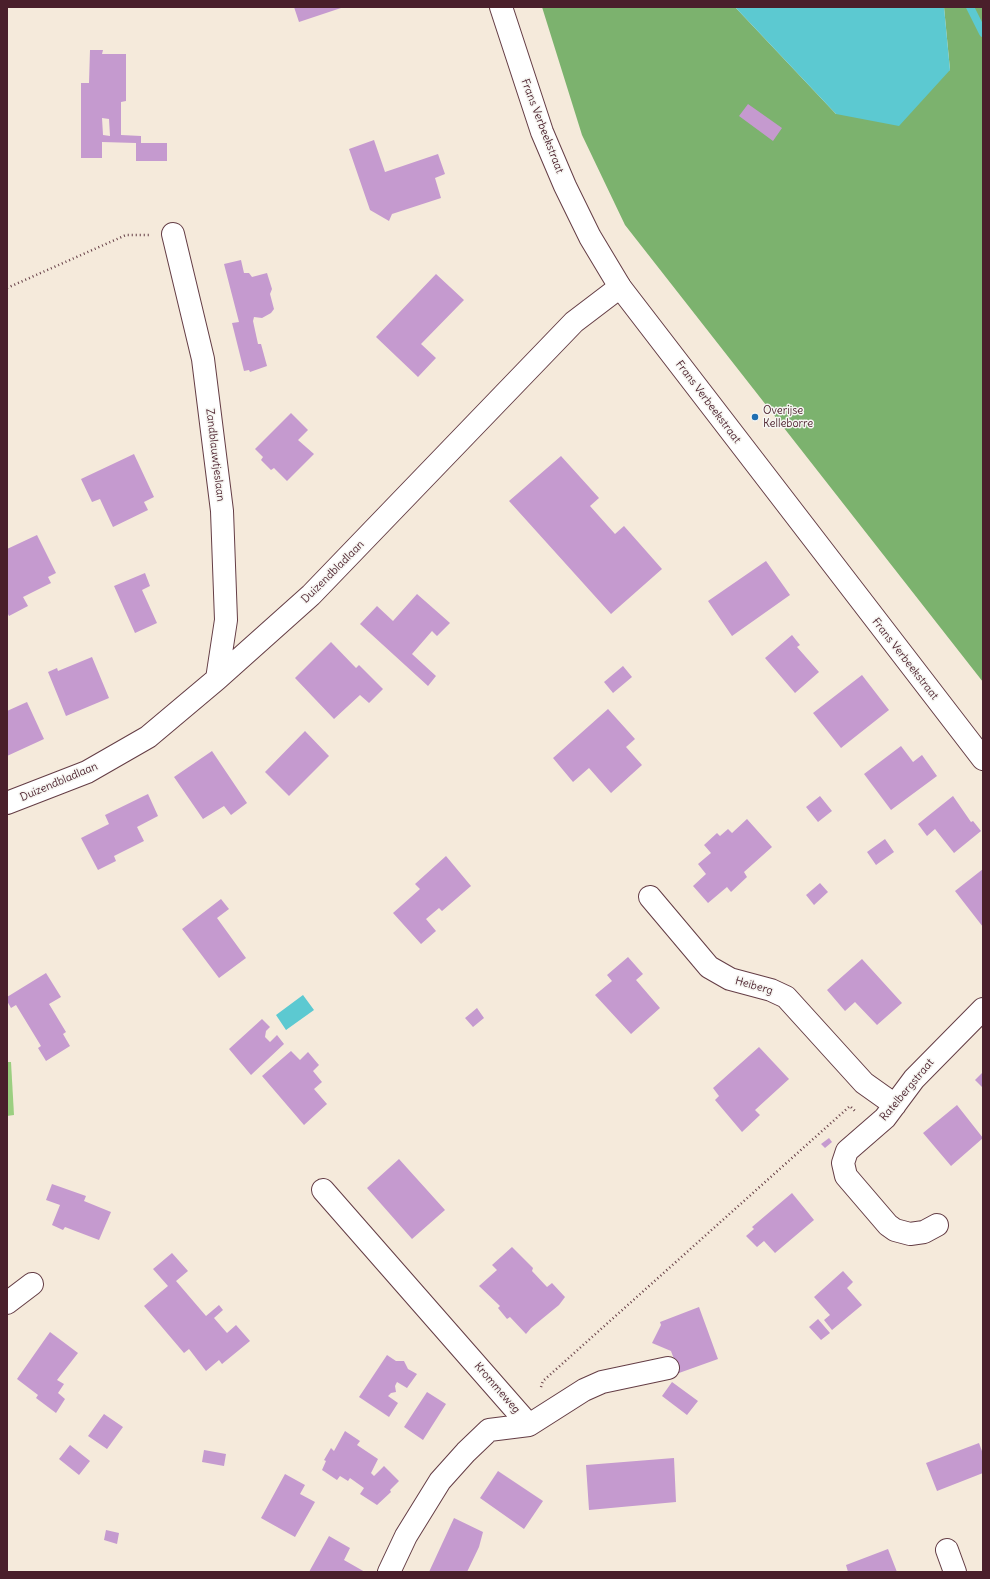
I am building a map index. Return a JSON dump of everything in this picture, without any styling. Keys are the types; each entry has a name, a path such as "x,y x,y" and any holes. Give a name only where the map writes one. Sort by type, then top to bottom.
{"street":[{"name":"Frans Verbeekstraat","path":"501,7 542,132 565,186 590,237 620,287 983,759"},
{"name":"Zandblauwtjeslaan","path":"173,234 203,359 222,510 226,620 217,679"},
{"name":"Duizendbladlaan","path":"7,803 87,772 148,737 217,679 311,596 574,322 620,287"},
{"name":"Heiberg","path":"650,897 709,967 730,979 771,990 786,997 864,1083 895,1105"},
{"name":"Ratelbergstraat","path":"937,1225 917,1233 895,1230 888,1225 850,1181 843,1169 843,1163 847,1151 885,1118 914,1079 983,1009"},
{"name":"Krommeweg","path":"323,1190 529,1425"},
{"path":"7,1303 32,1284"},
{"path":"529,1425 593,1386 668,1368"},
{"name":"Krommeweg","path":"390,1572 406,1536 419,1512 440,1481 466,1452 489,1430 529,1425"},
{"path":"947,1550 955,1572"}],"path":[{"path":"7,288 126,235 173,234"},
{"path":"541,1389 543,1382 549,1376 850,1106 852,1108"}],"green space":[{"path":"542,7 735,7 836,114 950,70 944,7 983,7 983,682 625,225 582,135"},
{"path":"7,1062 11,1062 14,1115 7,1116"}],"water":[{"path":"735,7 944,7 950,70 899,126 836,114"},
{"path":"303,995 314,1010 286,1030 276,1015"}],"building":[{"path":"294,7 344,7 299,22"},
{"path":"90,50 103,50 102,54 126,54 126,101 121,102 121,135 141,136 141,143 167,143 167,161 136,161 136,143 102,142 102,158 81,158 81,83 89,83","holes":["102,118 109,119 110,136 103,135"]},
{"path":"748,104 782,128 773,141 739,116"},
{"path":"374,140 385,172 438,154 445,174 435,178 441,198 392,214 389,221 370,210 349,149"},
{"path":"241,260 244,273 249,273 252,277 267,273 272,289 270,294 274,309 271,313 262,318 254,317 253,321 258,344 261,344 267,366 250,372 249,370 244,371 232,323 239,322 224,264"},
{"path":"436,274 464,300 421,344 436,358 418,377 376,337"},
{"path":"291,413 308,430 298,440 314,454 287,481 274,468 271,470 261,460 263,457 255,449"},
{"path":"134,454 154,497 144,502 148,510 113,527 100,499 92,502 81,479"},
{"path":"561,456 599,498 590,506 615,534 624,526 662,569 611,614 509,501"},
{"path":"37,535 56,573 48,577 51,583 23,597 28,606 9,616 7,612 7,549"},
{"path":"766,561 790,595 732,636 708,601"},
{"path":"145,573 150,586 142,590 157,623 135,633 114,586"},
{"path":"417,594 450,623 437,636 432,631 412,654 436,676 428,686 360,624 377,606 393,621"},
{"path":"792,635 800,645 797,647 819,672 795,693 765,658"},
{"path":"331,642 356,668 359,665 383,689 369,703 360,695 334,719 295,678"},
{"path":"92,657 109,698 66,716 48,672 57,668 58,671"},
{"path":"623,666 632,677 613,693 604,682"},
{"path":"862,675 889,710 841,748 813,713"},
{"path":"27,702 44,739 7,756 7,711"},
{"path":"608,709 635,739 626,747 642,765 611,793 589,768 573,782 553,758"},
{"path":"305,731 329,756 289,796 265,772"},
{"path":"901,746 913,762 922,755 937,776 891,810 864,774"},
{"path":"212,751 247,803 231,815 224,806 203,819 174,777"},
{"path":"148,794 158,816 137,827 144,841 114,856 116,861 98,870 81,838 109,824 105,815"},
{"path":"820,796 832,811 818,822 806,807"},
{"path":"953,796 971,822 973,821 981,831 954,853 935,829 927,836 918,824"},
{"path":"747,819 772,847 744,872 747,877 731,892 727,887 708,903 693,886 706,874 698,864 711,853 704,845 717,833 720,836 728,829 732,833"},
{"path":"885,839 894,852 876,865 867,852"},
{"path":"446,856 471,886 442,911 439,908 426,919 436,931 421,944 393,913 420,889 415,884"},
{"path":"983,869 983,927 955,891"},
{"path":"820,883 828,892 814,905 806,895"},
{"path":"221,899 229,909 217,918 246,958 219,978 182,929"},
{"path":"628,957 643,974 636,980 660,1008 631,1034 595,995 612,981 607,975"},
{"path":"862,959 902,1003 877,1025 855,1002 845,1011 827,990"},
{"path":"46,973 61,997 49,1004 66,1032 63,1034 70,1046 46,1061 38,1048 41,1046 16,1005 11,1008 7,1001 7,997"},
{"path":"477,1008 484,1018 473,1027 465,1018"},
{"path":"262,1019 270,1027 266,1031 265,1037 270,1042 277,1035 284,1044 251,1075 229,1049"},
{"path":"759,1047 789,1079 755,1110 760,1115 742,1132 715,1100 719,1096 713,1088"},
{"path":"291,1051 300,1060 308,1052 319,1065 313,1071 322,1082 314,1089 327,1104 304,1125 262,1076"},
{"path":"983,1072 983,1088 975,1080"},
{"path":"957,1105 983,1138 951,1166 923,1133"},
{"path":"829,1138 832,1142 825,1148 821,1144"},
{"path":"399,1159 445,1210 412,1239 367,1188"},
{"path":"52,1184 86,1196 84,1201 111,1212 99,1240 65,1227 63,1230 52,1225 60,1205 46,1200"},
{"path":"792,1193 814,1220 775,1253 764,1241 757,1247 746,1236 754,1229 752,1227"},
{"path":"512,1247 533,1268 532,1271 547,1287 552,1283 565,1297 559,1305 531,1328 526,1334 510,1317 507,1319 498,1308 500,1306 479,1286 497,1270 492,1265"},
{"path":"172,1253 188,1271 176,1281 206,1316 219,1305 223,1310 214,1318 227,1333 236,1325 250,1341 222,1364 219,1360 206,1371 189,1349 184,1353 144,1306 168,1286 153,1269"},
{"path":"843,1271 853,1282 847,1288 862,1305 832,1330 824,1320 830,1315 814,1297"},
{"path":"699,1307 718,1359 679,1373 671,1351 652,1343 661,1325 660,1322"},
{"path":"818,1319 830,1333 821,1340 809,1327"},
{"path":"50,1332 78,1353 57,1380 64,1384 58,1393 65,1399 56,1413 36,1398 38,1395 17,1379"},
{"path":"387,1355 396,1361 404,1361 408,1369 417,1374 407,1388 397,1382 395,1386 396,1392 391,1393 388,1396 398,1403 389,1417 359,1397"},
{"path":"672,1382 698,1401 687,1415 662,1396"},
{"path":"427,1392 446,1404 423,1440 404,1427"},
{"path":"104,1414 123,1427 107,1449 88,1436"},
{"path":"345,1431 360,1441 357,1445 378,1459 371,1473 374,1476 384,1466 399,1481 390,1490 391,1492 377,1505 360,1494 364,1488 350,1478 348,1481 340,1476 337,1480 322,1470 326,1461 324,1460 331,1448 334,1451"},
{"path":"979,1443 983,1454 983,1473 937,1491 926,1463"},
{"path":"70,1445 90,1461 79,1475 59,1459"},
{"path":"204,1450 226,1454 224,1466 202,1462"},
{"path":"674,1458 676,1502 589,1510 586,1465"},
{"path":"498,1471 543,1501 524,1529 480,1498"},
{"path":"285,1474 305,1485 300,1494 315,1502 295,1537 261,1518"},
{"path":"454,1518 483,1532 479,1547 467,1572 429,1572"},
{"path":"106,1530 119,1533 117,1544 104,1540"},
{"path":"329,1536 350,1548 344,1560 365,1572 309,1572"},
{"path":"888,1549 897,1572 848,1572 846,1565"}],"waterway":[{"path":"970,7 983,33"}],"place":[{"name":"Overijse Kelleborre","path":"755,417"}]}
